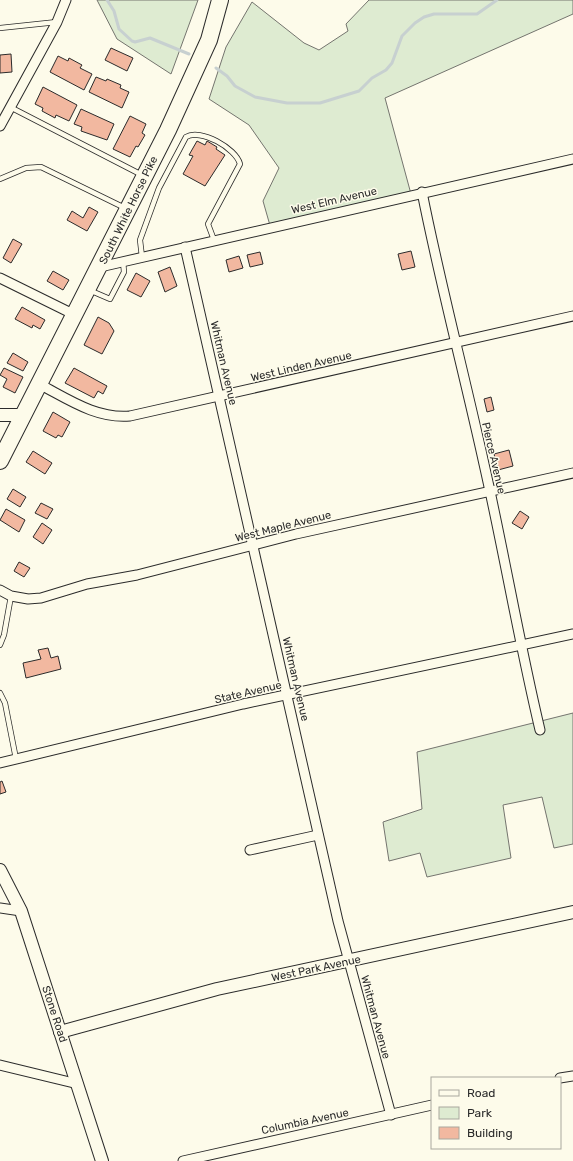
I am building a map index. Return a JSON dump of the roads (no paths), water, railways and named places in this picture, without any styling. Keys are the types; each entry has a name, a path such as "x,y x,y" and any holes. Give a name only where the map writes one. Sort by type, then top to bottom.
{"highway":[{"name":"South White Horse Pike","path":"0,461 129,210 198,66 209,40 220,0"}],"street":[{"path":"0,126 57,22 66,0"},
{"name":"West Elm Avenue","path":"100,267 422,192 573,159"},
{"name":"Pierce Avenue","path":"422,192 436,263 490,491 520,645 540,730"},
{"name":"Whitman Avenue","path":"185,247 318,835 348,961 391,1115"},
{"path":"0,278 75,315"},
{"name":"West Linden Avenue","path":"39,384 85,408 100,414 120,417 219,397 573,316"},
{"path":"0,415 23,415"},
{"name":"West Maple Avenue","path":"0,590 11,596 28,599 41,598 88,584 137,575 253,545 573,473"},
{"name":"State Avenue","path":"0,763 287,695 573,634"},
{"path":"250,850 318,835"},
{"name":"Stone Road","path":"0,870 21,911 78,1084 99,1158"},
{"path":"0,908 21,911"},
{"name":"West Park Avenue","path":"60,1032 217,988 573,912"},
{"path":"0,1065 78,1084"},
{"path":"561,1078 573,1076"},
{"name":"Columbia Avenue","path":"183,1161 431,1105"}],"lane":[{"path":"0,28 57,22"},
{"path":"10,107 145,177"},
{"path":"142,257 140,240 158,188 186,137 190,134 201,134 231,150 238,158 240,164 208,224 214,240"},
{"path":"0,179 26,168 41,167 129,210"},
{"path":"88,290 110,300 124,272 124,261"},
{"path":"0,645 4,635 11,596"},
{"path":"0,693 5,703 16,759"}],"waterway":[{"path":"107,0 114,11 119,29 132,41 135,42 150,38 189,54"},
{"path":"216,68 227,76 235,86 255,97 287,103 320,103 359,91 372,78 386,70 392,63 402,36 415,23 424,17 434,14 477,14 497,0"}]}
